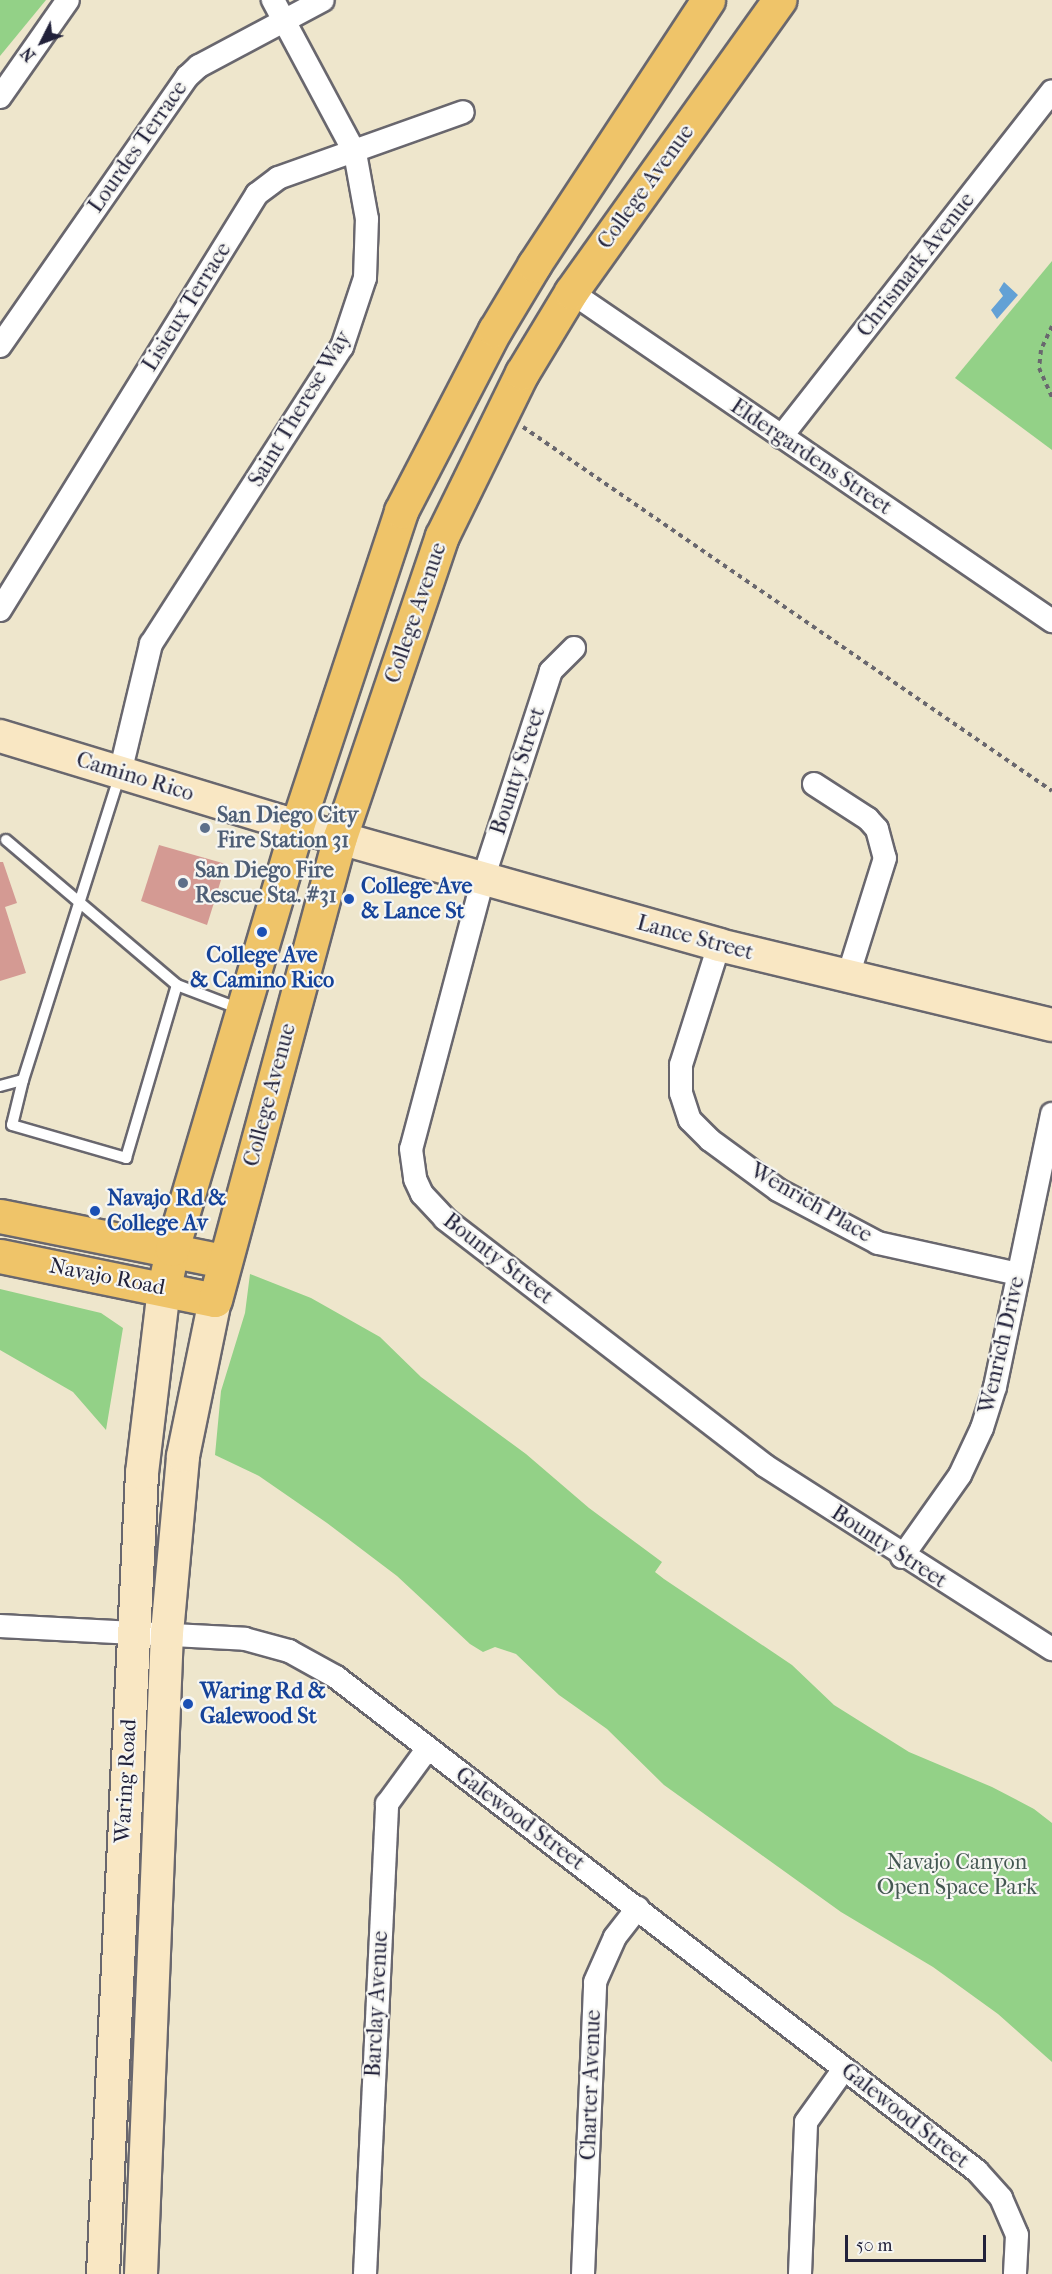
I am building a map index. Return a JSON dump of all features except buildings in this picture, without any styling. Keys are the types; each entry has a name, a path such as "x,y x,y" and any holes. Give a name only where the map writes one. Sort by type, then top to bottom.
{"main road":[{"name":"College Avenue","path":"164,1288 172,1249 297,826 401,512 528,274 708,0"},
{"name":"College Avenue","path":"215,1300 223,1261 340,837 442,536 502,412 571,292 779,0"},
{"name":"Camino Rico","path":"0,737 340,837"},
{"name":"Lance Street","path":"340,837 483,879 847,979 1052,1025"},
{"name":"Navajo Road","path":"0,1216 223,1261"},
{"name":"Navajo Road","path":"0,1256 215,1300"},
{"name":"Waring Road","path":"103,2274 142,1473 164,1288"},
{"name":"Waring Road","path":"141,2274 167,1633 183,1456 215,1300"}],"street":[{"path":"0,97 68,0"},
{"name":"Saint Therese Way","path":"120,773 150,644 342,346 355,314 365,278 367,219 355,153 273,0"},
{"name":"Lourdes Terrace","path":"0,346 187,77 199,66 323,0"},
{"name":"Chrismark Avenue","path":"781,437 1052,92"},
{"name":"Lisieux Terrace","path":"0,610 257,194 278,178 355,153 464,112"},
{"name":"Eldergardens Street","path":"571,292 1052,621"},
{"name":"Bounty Street","path":"574,648 551,671 483,879 411,1149 415,1179 422,1194 445,1219 764,1465 902,1557 1052,1649"},
{"path":"814,784 868,819 877,829 885,858 847,979"},
{"name":"Wenrich Place","path":"719,945 681,1065 681,1093 690,1120 710,1140 777,1190 878,1243 1018,1274"},
{"name":"Wenrich Drive","path":"902,1557 960,1475 982,1428 1052,1114"},
{"name":"Galewood Street","path":"0,1626 133,1631 245,1640 289,1651 336,1677 977,2171 1001,2198 1017,2235 1015,2274"},
{"name":"Barclay Avenue","path":"365,2274 387,1804 428,1748"},
{"name":"Charter Avenue","path":"583,2274 595,1982 615,1937 638,1908"},
{"path":"800,2274 806,2122 844,2069"}],"lane":[{"path":"120,773 23,1080 12,1125 126,1158 177,985"},
{"path":"6,840 177,985 243,1011"},
{"path":"0,1086 23,1080"}],"path":[{"path":"1052,326 1041,350 1039,368 1052,397"},
{"path":"502,412 1052,791"}],"green space":[{"path":"0,0 46,0 0,56"},
{"path":"1052,261 1052,450 955,378"},
{"name":"Navajo Canyon Open Space Park","path":"250,1274 311,1298 380,1337 421,1377 526,1454 589,1508 662,1562 655,1572 792,1665 834,1705 909,1752 992,1787 1034,1809 1052,1823 1052,2062 998,2014 933,1967 841,1912 664,1785 607,1729 559,1695 516,1654 495,1647 483,1652 470,1644 397,1576 327,1523 259,1476 215,1455 221,1391 245,1313"},
{"path":"0,1289 101,1313 123,1328 106,1430 73,1392 0,1350"}],"water":[{"path":"1004,282 1018,295 997,319 991,310 1003,296 999,290"}],"place":[{"name":"San Diego City Fire Station 31","path":"205,828"},
{"name":"San Diego Fire Rescue Sta. #31","path":"183,883"},
{"name":"College Ave & Lance St","path":"349,899"},
{"name":"College Ave & Camino Rico","path":"262,932"},
{"name":"Navajo Rd & College Av","path":"95,1211"},
{"name":"Waring Rd & Galewood St","path":"188,1704"}]}
